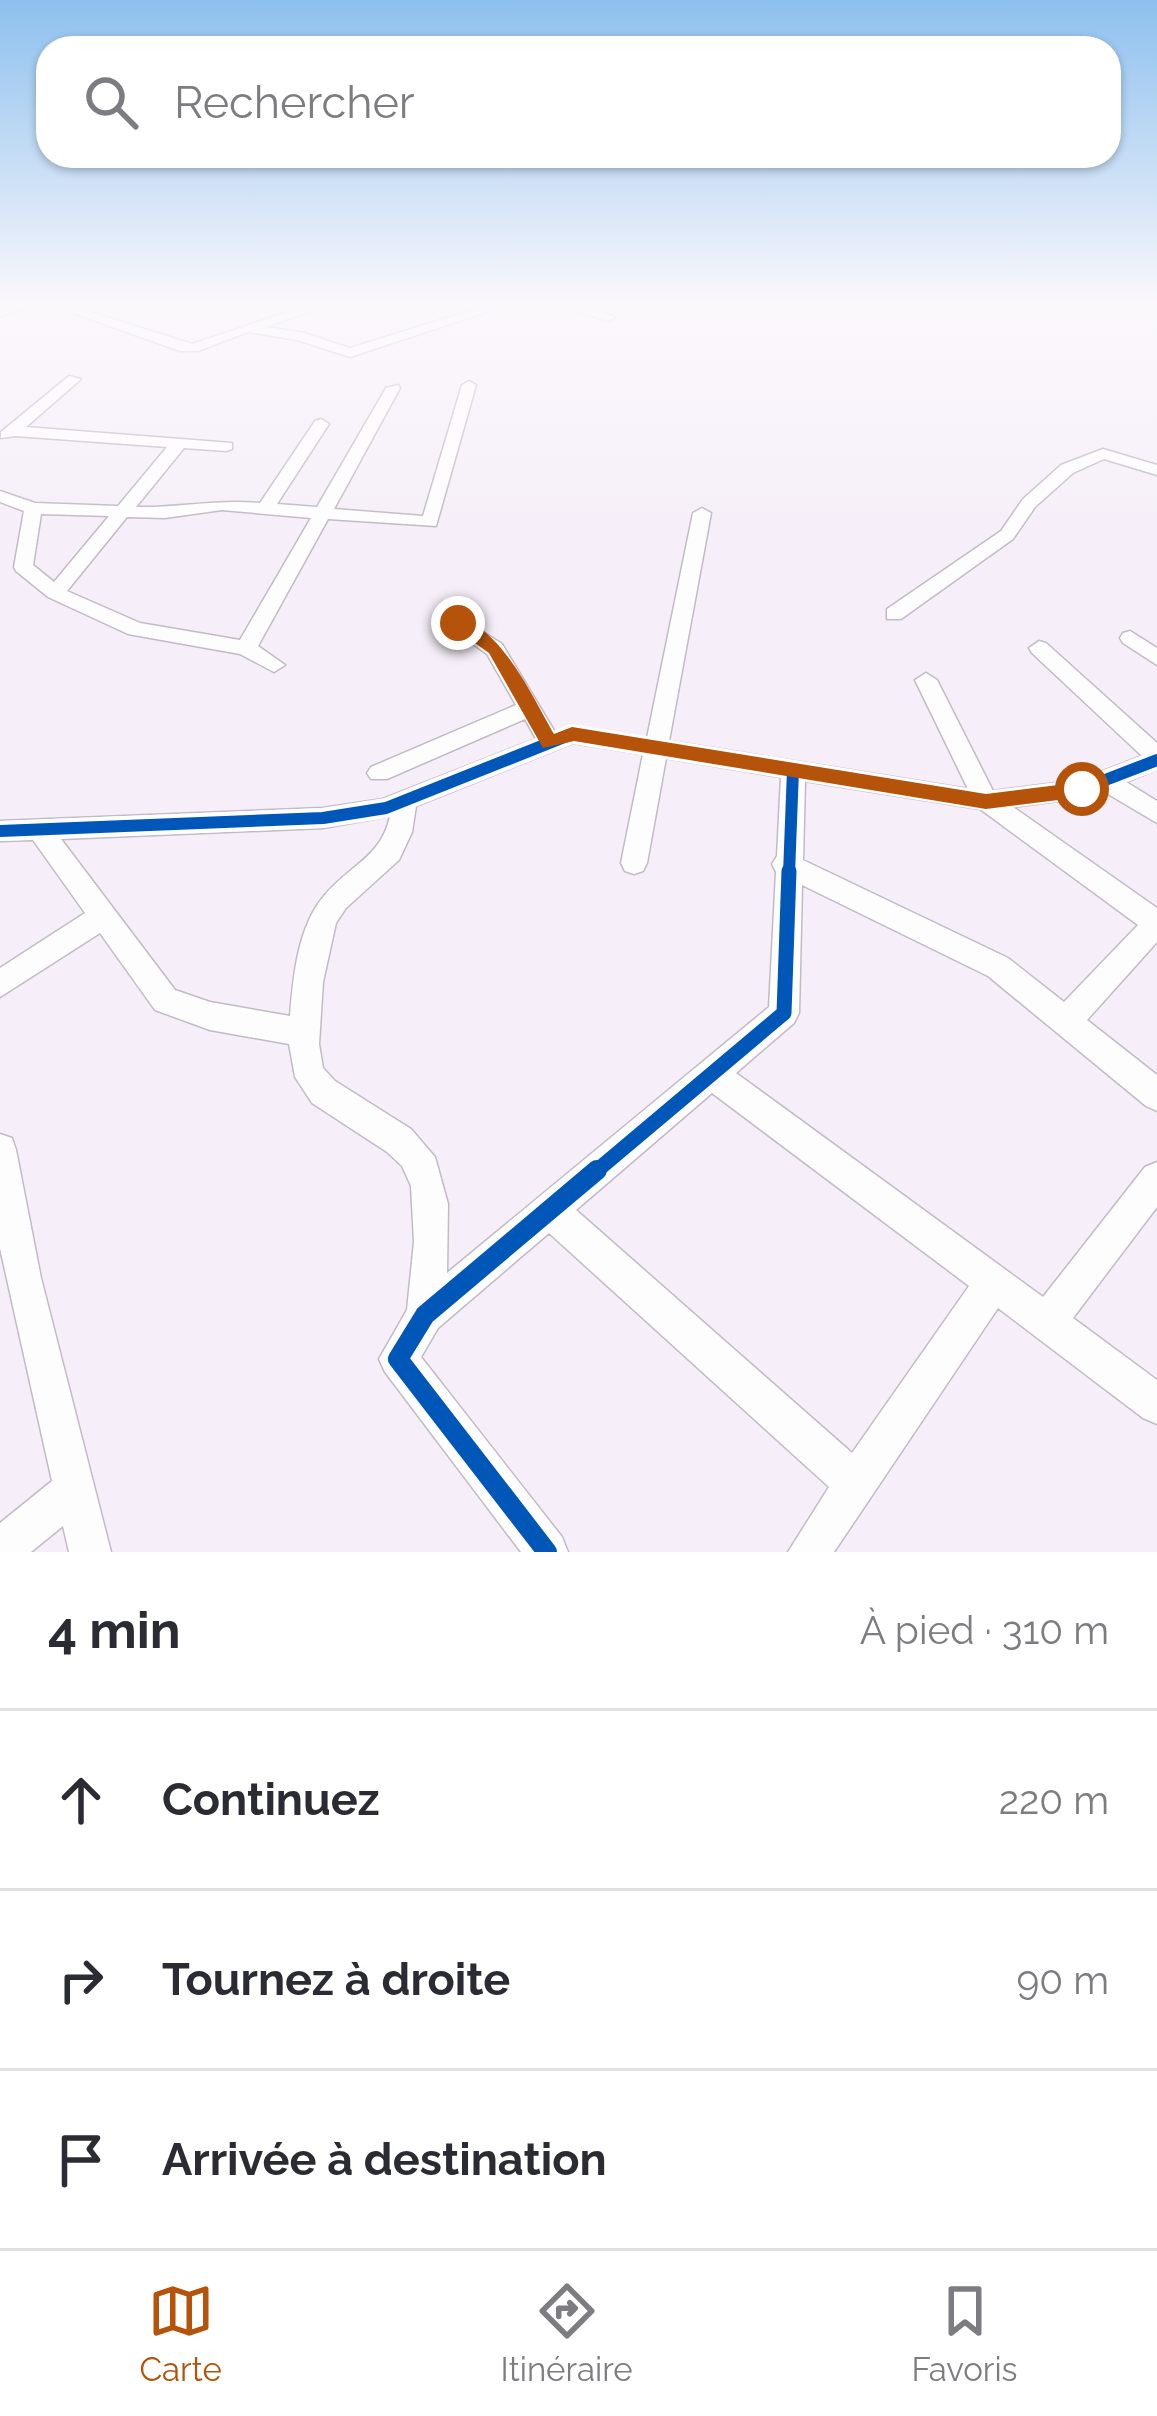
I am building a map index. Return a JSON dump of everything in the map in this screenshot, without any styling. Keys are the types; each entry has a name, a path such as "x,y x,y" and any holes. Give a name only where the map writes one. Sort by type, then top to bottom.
{"street":[{"path":"6,435 67,379"},
{"path":"0,496 33,508 165,513 222,505 430,522 469,385"},
{"path":"246,648 393,388"},
{"path":"266,508 321,424"},
{"path":"6,435 226,446"},
{"path":"55,593 179,443"},
{"path":"894,614 1007,535 1029,503 1066,469 1103,454 1157,470"},
{"path":"33,508 23,567 55,593 135,629 246,648 274,665"},
{"path":"634,863 702,513"},
{"path":"458,623 495,649 550,743"},
{"path":"1130,638 1157,658"},
{"path":"0,831 323,818 404,801 572,734 986,801 1082,789 1157,759 1039,648"},
{"path":"926,680 986,801 1157,923 1066,1021"},
{"path":"379,773 532,706"},
{"path":"547,1552 398,1359 424,1316 784,1013 793,770"},
{"path":"1105,780 1157,813"},
{"path":"404,801 402,834 388,857 330,907 314,961 303,1032 306,1070 344,1109 394,1136 423,1167 431,1229 424,1316"},
{"path":"39,829 165,1000 210,1016 303,1032"},
{"path":"787,865 998,967 1157,1095"},
{"path":"0,984 103,916"},
{"path":"711,1073 1157,1404"},
{"path":"0,1150 23,1278 90,1552"},
{"path":"1046,1322 1157,1179"},
{"path":"549,1210 856,1484"},
{"path":"809,1552 993,1282"},
{"path":"0,1550 73,1491"}],"cycle path":[{"path":"0,831 323,818 386,808 572,734 986,801 1082,789 1157,760"},
{"path":"547,1552 398,1359 425,1315 784,1013 793,770"}],"route":[{"path":"458,623 495,649 550,743 572,734 986,801 1082,789"}]}
